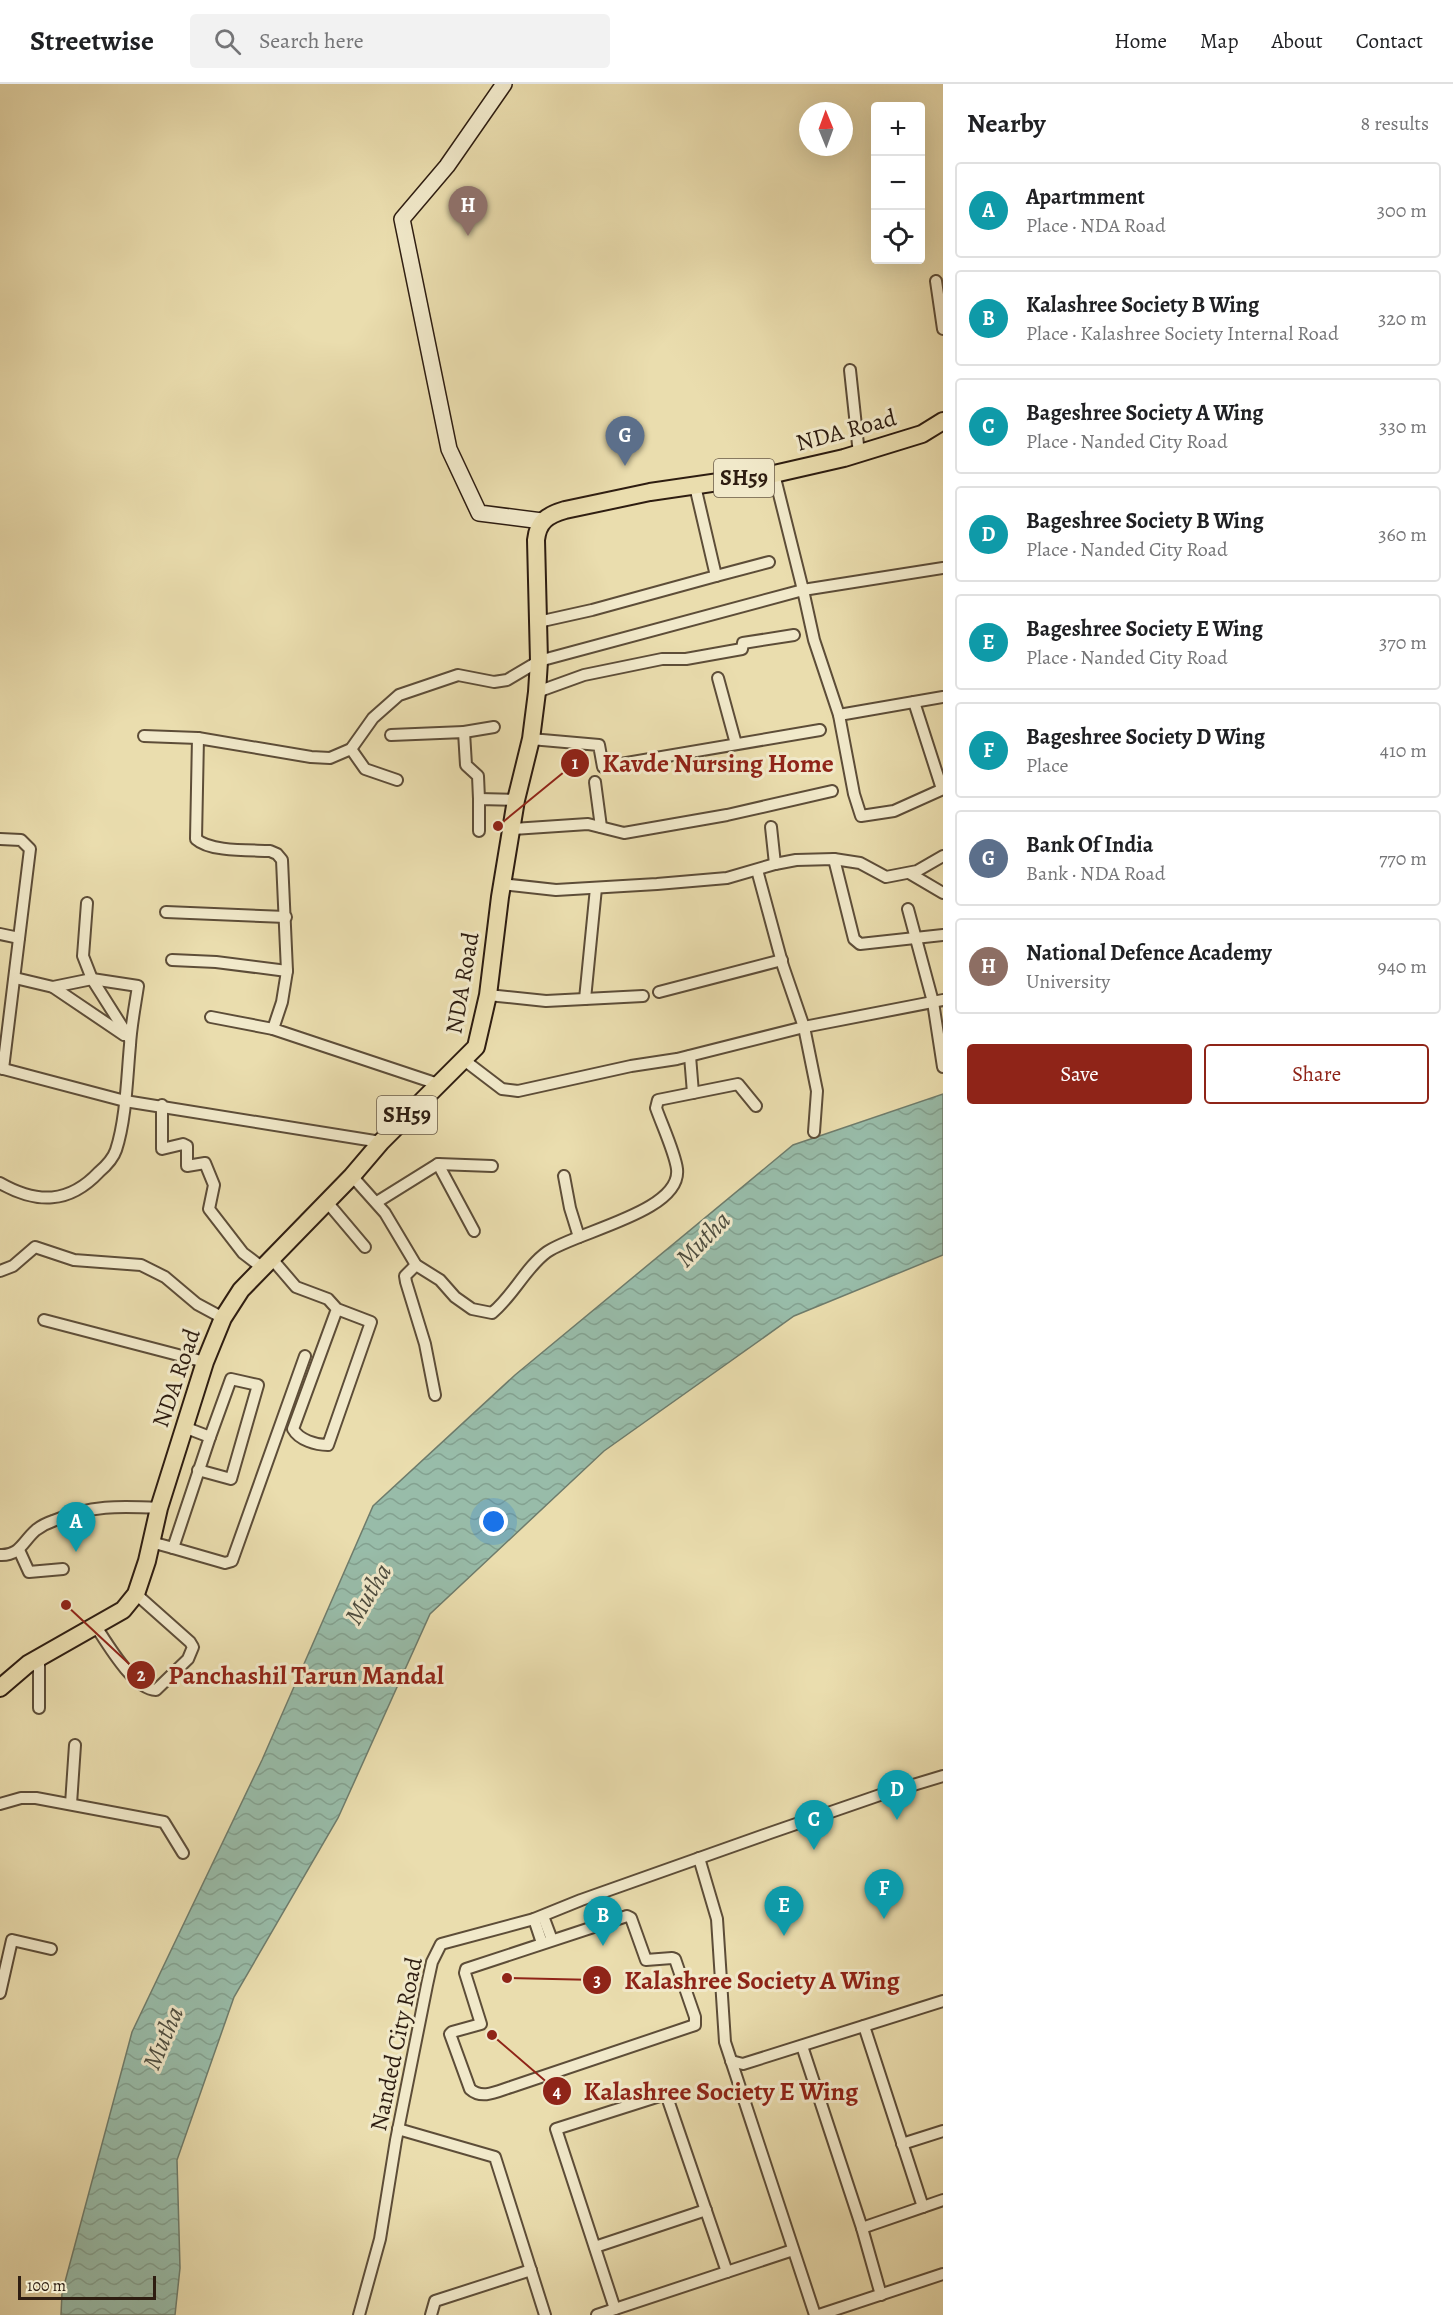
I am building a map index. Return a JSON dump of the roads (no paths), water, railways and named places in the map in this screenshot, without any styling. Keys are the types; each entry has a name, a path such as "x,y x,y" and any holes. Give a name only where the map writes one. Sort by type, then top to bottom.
{"main road":[{"name":"NDA Road","path":"136,1594 184,1427 205,1362 223,1318 241,1290 352,1176 381,1142 476,1047 488,995 502,884 513,829 516,800 531,739 537,692 539,661 536,540 542,521 552,514 565,510 774,474 859,454 922,434 943,421"},
{"path":"0,1688 39,1657 123,1610 136,1594"}],"street":[{"path":"504,84 447,166 402,219 449,449 479,513 542,521"},
{"path":"936,280 943,329"},
{"path":"850,370 859,454"},
{"path":"774,474 814,640 839,716 854,794 861,816 894,811 943,789 914,702"},
{"path":"695,486 716,576"},
{"path":"538,622 592,610 769,562"},
{"path":"144,736 198,738 311,757 330,758 351,749 373,718 399,694 458,675 494,682 507,680 539,661 803,590 943,568"},
{"path":"537,692 584,675 662,659 686,659 742,649 743,643 794,635"},
{"path":"718,678 736,744"},
{"path":"839,716 943,697"},
{"path":"391,735 464,732 494,727"},
{"path":"531,739 599,745 603,767 820,730"},
{"path":"464,732 466,765 478,776 479,831"},
{"path":"198,738 196,839 201,844 214,847 270,851 282,860 287,971 282,1002 273,1029"},
{"path":"351,749 365,769 397,780"},
{"path":"595,782 601,827"},
{"path":"513,829 588,824 624,832 728,815 832,792"},
{"path":"479,799 516,800"},
{"path":"771,827 775,864"},
{"path":"0,839 21,840 30,849 2,1069 125,1101 381,1142"},
{"path":"502,884 556,890 596,888 726,878 796,860 834,859 860,863 886,877 909,873 943,856"},
{"path":"834,859 854,939 860,945 943,935"},
{"path":"757,870 782,960 804,1027 817,1091 814,1132"},
{"path":"909,873 943,893"},
{"path":"585,999 596,888"},
{"path":"87,903 83,956 92,979 130,1039"},
{"path":"908,909 938,1001 943,1067"},
{"path":"166,912 286,917"},
{"path":"0,934 19,938"},
{"path":"172,960 216,962 287,971"},
{"path":"659,992 782,960"},
{"path":"15,978 53,987 130,1039"},
{"path":"0,1183 23,1194 52,1198 75,1193 86,1186 109,1162 116,1151 125,1101 130,1039 138,986 92,979 53,987"},
{"path":"488,995 546,1001 643,996"},
{"path":"464,1060 502,1089 510,1091 690,1056 804,1027 938,1001"},
{"path":"211,1017 273,1029 438,1084"},
{"path":"690,1056 693,1093"},
{"path":"352,1176 377,1202 416,1264 440,1280 455,1297 472,1309 492,1313 502,1305 546,1253 579,1237 634,1216 659,1200 672,1187 677,1169 656,1104 658,1100 738,1084 756,1106"},
{"path":"162,1106 162,1149 183,1144 187,1146 187,1166 205,1163 214,1185 209,1209 243,1253 268,1264 296,1287 328,1299 337,1309 371,1322 328,1445 321,1445 300,1437 293,1430 337,1309"},
{"path":"377,1202 438,1164 445,1162 492,1166"},
{"path":"438,1164 474,1231"},
{"path":"564,1176 570,1208 579,1237"},
{"path":"327,1202 365,1247"},
{"path":"0,1271 13,1266 35,1246 74,1260 141,1265 165,1277 197,1304 223,1318"},
{"path":"416,1264 405,1276 425,1344 435,1395"},
{"path":"44,1320 205,1362"},
{"path":"151,1542 225,1563 232,1561 305,1356"},
{"path":"172,1548 198,1470 231,1379 258,1385 231,1479 198,1470"},
{"path":"184,1427 210,1437"},
{"path":"0,1555 12,1555 38,1528 85,1509 114,1506 159,1508"},
{"path":"19,1550 29,1572 63,1569"},
{"path":"90,1628 137,1681 156,1690 188,1659 193,1647 136,1594"},
{"path":"39,1657 39,1708"},
{"path":"71,1804 75,1745"},
{"name":"Nanded City Road","path":"359,2315 380,2239 398,2129 432,1962 441,1944 538,1917 699,1858 880,1795 943,1776"},
{"path":"0,1804 21,1798 36,1798 164,1822 183,1852"},
{"path":"699,1858 717,1919 725,2042 793,2250 817,2315 943,2274"},
{"path":"538,1917 547,1942"},
{"path":"630,1917 646,1960 675,1959 695,2017 694,2025 512,2087 481,2095 474,2092 470,2089 450,2034 482,2024 465,1971 468,1968 547,1942 630,1917"},
{"path":"0,1993 12,1940 51,1949"},
{"path":"731,2061 743,2064 943,2001"},
{"path":"864,2026 923,2206"},
{"path":"802,2046 862,2228 881,2295"},
{"path":"615,2309 556,2129 666,2094 727,2272"},
{"path":"398,2129 495,2157 545,2315"},
{"path":"902,2144 943,2131"},
{"path":"862,2228 943,2200"},
{"path":"595,2247 706,2210"},
{"path":"597,2315 793,2250"},
{"path":"431,2315 435,2301 531,2270"}],"water":[{"name":"Mutha","path":"943,1094 943,1255 794,1316 604,1451 430,1614 338,1818 234,1997 177,2160 180,2268 175,2315 61,2315 62,2293 132,2032 262,1760 373,1506 515,1375 793,1145"}],"place":[{"name":"National Defence Academy","path":"468,236"},
{"name":"Bank Of India","path":"625,466"},
{"name":"Kavde Nursing Home","path":"498,826"},
{"name":"Apartmment","path":"76,1552"},
{"name":"Panchashil Tarun Mandal","path":"66,1605"},
{"name":"Bageshree Society B Wing","path":"897,1820"},
{"name":"Bageshree Society A Wing","path":"814,1850"},
{"name":"Bageshree Society D Wing","path":"884,1919"},
{"name":"Bageshree Society E Wing","path":"784,1936"},
{"name":"Kalashree Society B Wing","path":"603,1946"},
{"name":"Kalashree Society A Wing","path":"507,1978"},
{"name":"Kalashree Society E Wing","path":"492,2035"}]}
